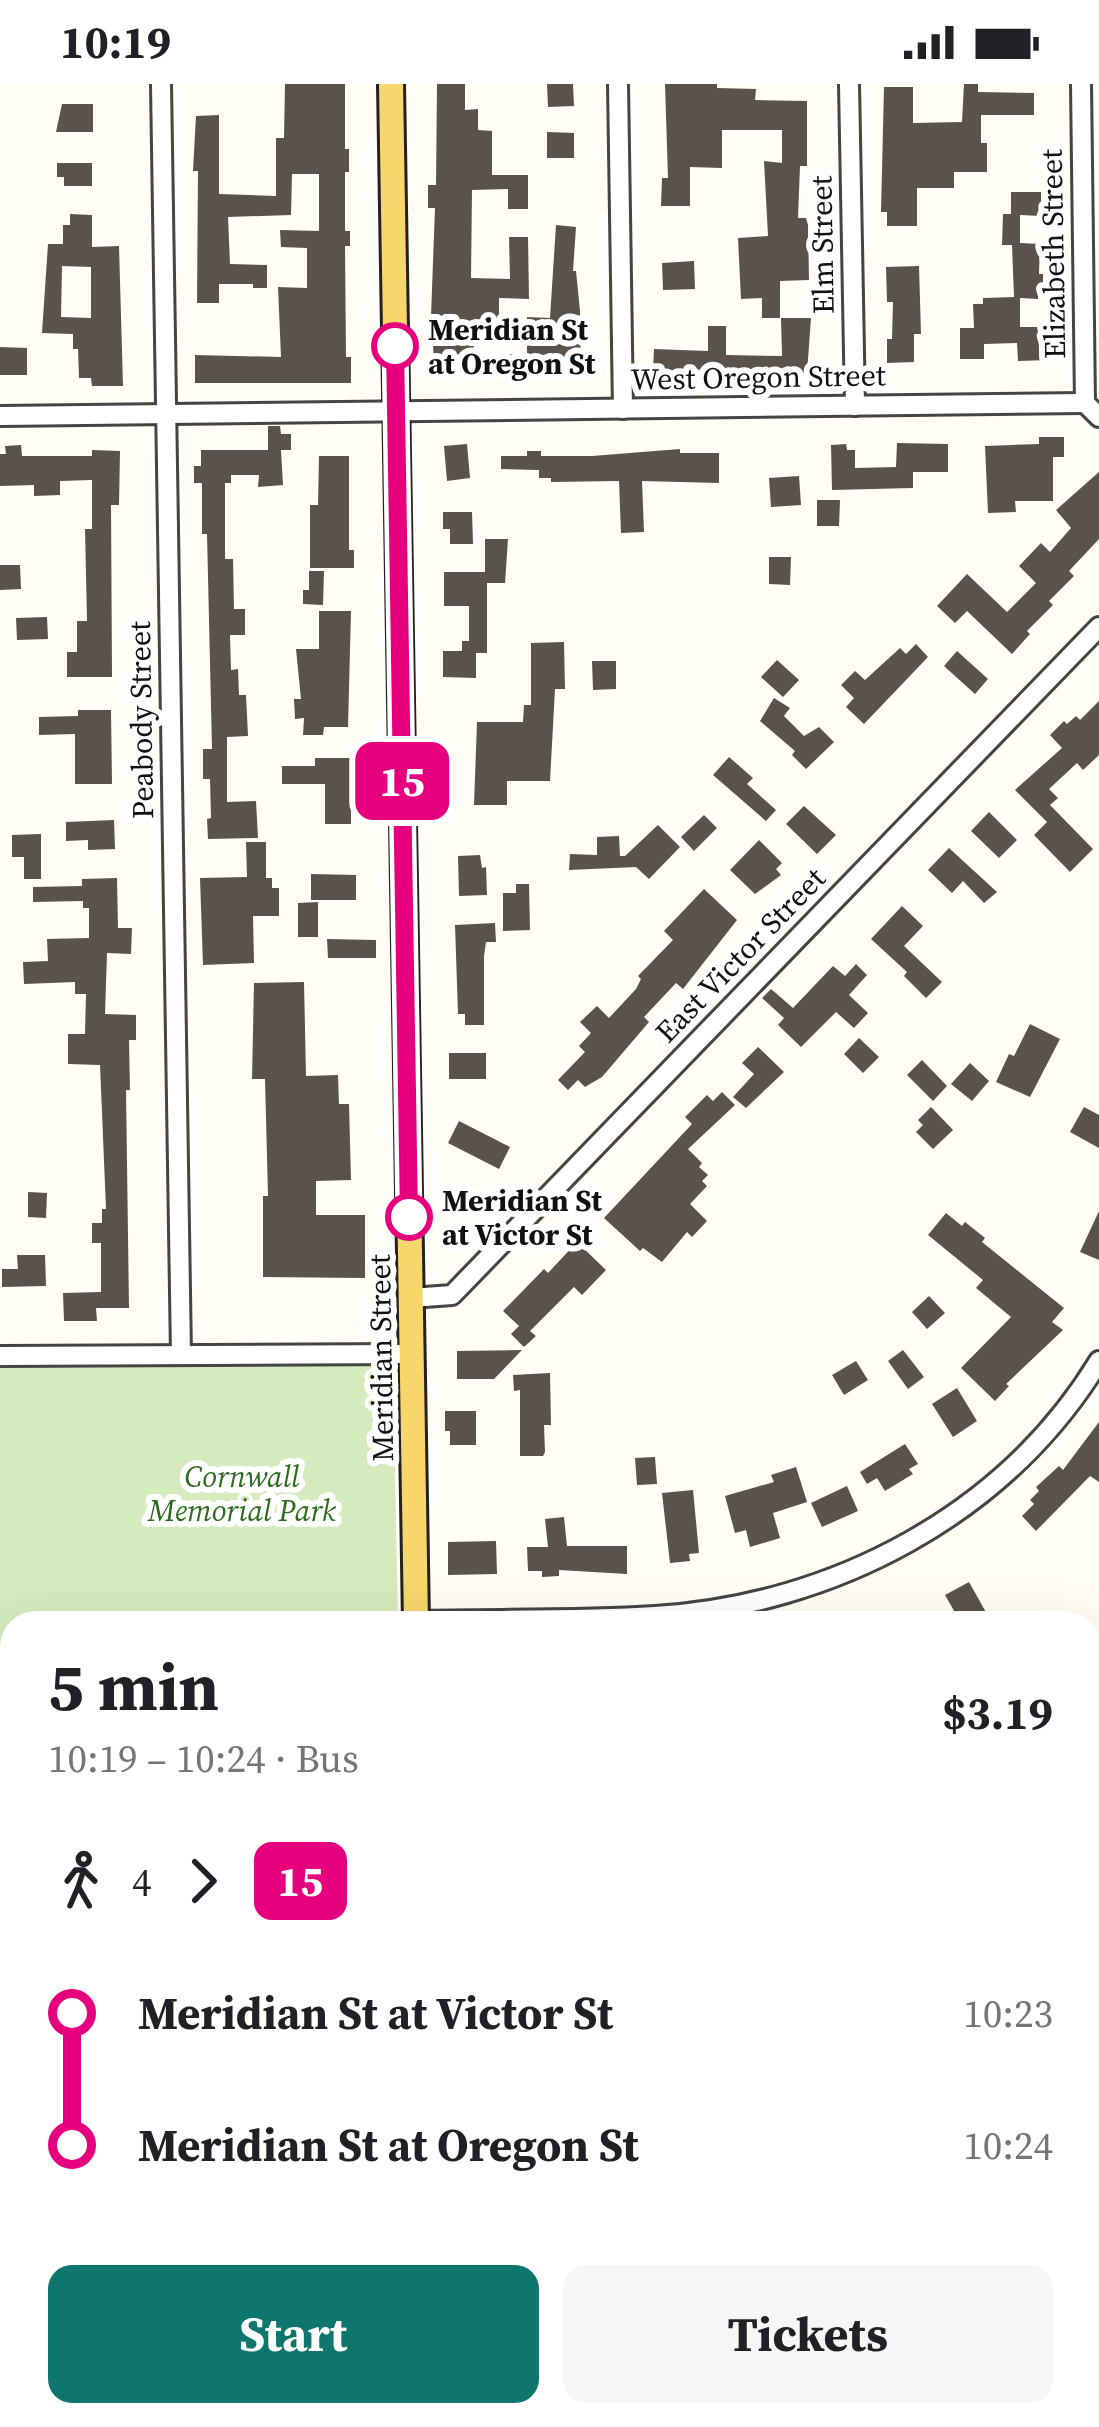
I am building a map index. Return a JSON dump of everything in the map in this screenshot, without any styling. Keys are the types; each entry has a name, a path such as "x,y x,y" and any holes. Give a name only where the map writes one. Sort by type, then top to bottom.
{"main road":[{"name":"Meridian Street","path":"391,84 416,1611"}],"street":[{"name":"Peabody Street","path":"161,84 181,1355"},
{"path":"618,84 623,409"},
{"name":"Elm Street","path":"850,84 855,406"},
{"name":"Elizabeth Street","path":"1081,84 1092,410"},
{"name":"West Oregon Street","path":"0,416 855,406 1092,410"},
{"name":"East Victor Street","path":"410,1298 452,1295 1099,627"},
{"path":"0,1356 411,1354"},
{"path":"697,1611 782,1595 843,1575 928,1532 1010,1470 1069,1406 1099,1360"}],"green space":[{"name":"Cornwall Memorial Park","path":"387,1363 393,1369 398,1611 0,1611 0,1367"}],"building":[{"path":"285,84 345,84 349,172 345,172 345,231 350,231 350,246 345,246 346,357 351,357 351,383 195,383 195,355 281,357 278,287 307,288 307,248 281,247 280,230 319,231 319,174 292,174 291,215 228,217 230,264 267,265 267,288 219,284 219,303 197,303 196,116 219,115 219,194 276,196 276,138 284,138"},
{"path":"437,84 465,84 465,110 478,109 478,130 492,131 492,175 528,175 528,209 508,209 508,189 472,190 471,278 510,279 509,237 528,237 529,299 499,298 499,322 473,322 474,355 527,354 527,317 550,318 556,225 576,227 573,271 580,311 581,378 435,375 431,316 435,208 428,208 428,185 436,185"},
{"path":"547,84 573,84 574,106 548,107"},
{"path":"665,84 717,84 717,88 756,89 755,100 807,101 807,166 800,166 798,218 806,218 808,225 809,280 780,281 780,318 762,318 762,298 741,299 738,238 768,236 764,161 782,163 782,130 722,130 722,168 690,167 690,206 661,206 662,178 668,178"},
{"path":"964,84 978,84 978,92 1034,93 1034,115 981,115 987,172 954,172 954,188 917,188 917,226 887,226 887,212 881,212 884,87 913,87 913,123 962,122"},
{"path":"62,104 93,104 93,132 56,132"},
{"path":"547,132 574,133 574,158 547,158"},
{"path":"57,163 92,163 92,186 64,186 64,177 57,177"},
{"path":"1011,192 1041,192 1041,216 1020,215 1020,243 1040,244 1043,290 1038,290 1038,299 1020,298 1020,327 1040,327 1040,345 1049,345 1049,360 1018,361 1017,343 984,344 984,359 960,359 960,328 974,328 973,304 983,304 983,298 1014,297 1012,245 1002,245 1003,214 1011,214"},
{"path":"70,214 92,215 92,247 119,246 123,386 92,386 91,378 79,378 73,334 42,333 48,244 63,244 63,225 70,225","holes":["62,266 91,267 91,318 61,317"]},
{"path":"694,261 695,289 663,290 662,263"},
{"path":"919,266 921,334 914,334 914,362 887,363 893,302 887,302 886,267"},
{"path":"781,318 811,318 807,373 653,371 654,349 708,351 708,326 726,326 726,355 782,356"},
{"path":"0,347 27,348 27,375 0,375"},
{"path":"268,426 280,426 281,434 291,434 291,450 281,450 283,485 258,487 259,475 231,475 231,483 225,483 225,559 233,559 234,609 245,609 245,635 230,635 231,670 238,669 239,695 246,695 248,736 227,737 227,802 256,801 258,838 208,839 210,779 203,779 203,749 212,749 207,534 202,534 202,483 194,483 194,466 201,466 201,450 268,450"},
{"path":"1039,437 1064,437 1064,457 1053,457 1053,501 1015,501 1016,512 988,513 985,446 1039,444"},
{"path":"897,443 948,444 948,472 913,472 913,488 832,490 831,445 846,444 847,450 855,450 855,468 896,467"},
{"path":"467,444 470,478 447,481 444,446"},
{"path":"21,445 22,456 120,451 119,505 111,505 112,677 67,677 67,652 77,652 77,621 87,621 85,529 92,529 92,480 60,481 60,495 34,496 34,485 0,486 0,454 6,454 5,446"},
{"path":"680,449 680,453 719,453 719,483 642,481 644,532 621,533 619,481 551,482 551,478 539,478 539,470 501,469 501,456 527,456 527,451 541,451 541,456 592,456"},
{"path":"319,456 349,456 349,550 354,550 354,568 310,568 310,505 318,505"},
{"path":"1099,472 1099,539 1069,571 1074,576 1049,601 1053,605 1012,654 967,611 955,623 937,606 967,574 1007,612 1036,583 1019,566 1041,543 1050,552 1071,528 1056,510"},
{"path":"799,476 801,505 771,507 769,478"},
{"path":"817,500 840,500 839,526 817,526"},
{"path":"443,512 472,512 473,544 450,544 450,529 443,529"},
{"path":"485,539 508,539 505,583 487,583 487,653 476,653 476,678 443,677 443,651 462,651 462,641 469,641 469,606 444,606 444,572 485,572"},
{"path":"769,557 791,557 790,585 769,584"},
{"path":"0,565 20,565 21,589 0,590"},
{"path":"309,571 324,571 323,605 303,604"},
{"path":"319,611 351,611 348,727 324,727 323,735 303,735 304,718 295,719 294,699 301,699 296,649 319,649"},
{"path":"47,617 48,639 17,640 16,618"},
{"path":"564,642 565,689 555,689 550,781 507,781 507,805 474,805 477,722 523,722 524,705 531,705 531,643"},
{"path":"916,644 928,657 864,724 846,707 854,698 841,685 855,671 865,680 900,648 906,654"},
{"path":"957,651 988,679 975,694 944,666"},
{"path":"777,660 799,680 783,697 761,677"},
{"path":"592,661 616,661 616,689 593,690"},
{"path":"774,698 790,708 784,716 804,736 819,727 834,742 806,769 792,755 795,751 760,721"},
{"path":"1099,701 1099,755 1083,770 1077,763 1049,789 1058,798 1050,805 1093,849 1070,872 1034,835 1047,822 1015,790 1062,748 1050,735 1064,721 1067,724 1076,716 1080,720"},
{"path":"78,710 111,710 112,784 75,784 75,734 39,735 39,717 78,716"},
{"path":"729,757 753,778 747,784 776,810 766,821 713,775"},
{"path":"315,758 356,758 351,824 325,824 325,784 282,784 282,766 315,766"},
{"path":"804,806 836,835 817,854 786,824"},
{"path":"989,812 1017,840 999,858 971,831"},
{"path":"704,815 717,828 694,851 681,837"},
{"path":"114,820 115,849 88,850 88,840 66,841 66,822"},
{"path":"658,825 680,847 649,879 636,867 569,870 570,854 597,855 597,837 619,836 620,856 625,856"},
{"path":"41,834 41,879 24,879 24,857 12,857 12,835"},
{"path":"759,840 782,863 776,869 781,875 755,894 730,870"},
{"path":"246,842 266,842 266,878 272,878 272,888 279,888 279,916 253,916 254,963 203,965 200,878 247,877"},
{"path":"949,848 997,892 984,903 963,881 952,893 928,870"},
{"path":"480,855 482,868 486,867 487,895 459,896 458,856"},
{"path":"311,874 356,875 356,900 311,900"},
{"path":"117,878 118,928 132,928 131,954 107,953 105,1014 136,1015 136,1040 129,1040 130,1090 126,1090 129,1308 96,1308 97,1321 64,1321 63,1293 101,1292 101,1243 92,1243 92,1223 102,1223 102,1209 106,1209 100,1065 68,1064 68,1034 85,1034 86,994 75,994 75,982 24,984 23,962 48,961 47,939 89,938 89,908 83,908 83,901 33,902 33,887 82,886 82,879"},
{"path":"516,884 529,884 530,930 503,931 503,893 516,893"},
{"path":"704,889 737,920 683,989 676,983 644,1017 649,1022 602,1077 585,1087 578,1080 568,1090 558,1080 585,1052 579,1046 591,1033 580,1022 597,1006 609,1018 636,989 638,976 673,940 664,931"},
{"path":"318,902 318,937 298,937 298,903"},
{"path":"902,906 923,926 904,946 942,982 926,998 904,976 907,972 871,939"},
{"path":"495,923 496,942 486,942 484,956 484,1025 465,1025 465,1014 458,1014 455,925"},
{"path":"327,939 376,940 376,958 328,958"},
{"path":"856,964 867,975 849,995 868,1013 854,1028 836,1012 801,1047 778,1025 784,1018 762,998 771,989 793,1008 833,966 845,976"},
{"path":"304,982 306,1076 338,1075 339,1104 349,1104 351,1180 316,1181 316,1215 365,1215 365,1278 263,1277 263,1196 268,1196 265,1079 252,1079 254,983"},
{"path":"1030,1024 1060,1039 1030,1097 996,1082"},
{"path":"859,1038 879,1057 863,1073 844,1054"},
{"path":"758,1047 784,1072 746,1108 733,1097 754,1074 742,1063"},
{"path":"449,1053 486,1053 486,1079 449,1079"},
{"path":"922,1060 947,1086 933,1101 907,1075"},
{"path":"970,1063 989,1081 972,1101 951,1084"},
{"path":"722,1092 735,1105 688,1149 708,1175 702,1181 707,1186 690,1204 707,1221 692,1237 687,1232 662,1262 643,1248 640,1251 604,1218 692,1124 685,1117 707,1095 713,1101"},
{"path":"931,1107 953,1130 933,1149 916,1132 923,1125 918,1120"},
{"path":"1084,1107 1099,1115 1099,1148 1070,1132"},
{"path":"459,1121 510,1147 499,1169 448,1143"},
{"path":"28,1192 47,1193 46,1218 28,1217"},
{"path":"1099,1211 1099,1260 1080,1252"},
{"path":"946,1213 985,1238 982,1242 1064,1308 1052,1322 1063,1330 1006,1384 1009,1386 995,1401 961,1368 1011,1317 976,1288 983,1280 928,1235"},
{"path":"577,1242 606,1270 582,1295 574,1287 530,1331 536,1336 524,1347 511,1334 519,1326 503,1311"},
{"path":"17,1255 45,1255 46,1286 2,1287 2,1269 18,1269"},
{"path":"929,1296 945,1313 927,1329 912,1312"},
{"path":"522,1350 494,1379 457,1379 457,1351"},
{"path":"903,1350 924,1377 908,1389 888,1361"},
{"path":"856,1361 868,1380 844,1395 832,1375"},
{"path":"550,1373 551,1425 544,1425 545,1452 543,1456 520,1456 520,1390 514,1391 513,1375"},
{"path":"957,1388 977,1421 953,1437 932,1404"},
{"path":"445,1411 476,1411 476,1445 450,1445"},
{"path":"1099,1422 1099,1482 1090,1476 1036,1531 1022,1516 1034,1504 1030,1500 1039,1491 1036,1487 1059,1466 1063,1470"},
{"path":"905,1444 918,1464 909,1469 913,1474 885,1491 877,1478 867,1484 860,1472"},
{"path":"655,1457 657,1484 637,1485 635,1458"},
{"path":"796,1467 807,1502 773,1513 780,1538 750,1547 746,1530 735,1533 725,1496 774,1482 771,1475"},
{"path":"847,1486 858,1511 822,1527 811,1503"},
{"path":"693,1490 699,1553 689,1554 690,1561 670,1563 662,1493"},
{"path":"564,1517 567,1546 627,1546 627,1574 559,1570 559,1576 542,1577 542,1571 528,1571 527,1547 548,1547 545,1519"},
{"path":"496,1541 497,1574 448,1575 448,1542"},
{"path":"969,1582 985,1611 954,1611 945,1595"}],"bus line":[{"name":"15","path":"395,346 409,1217"}],"place":[{"name":"Meridian St at Oregon St","path":"395,346"},
{"name":"Meridian St at Victor St","path":"409,1217"}]}
